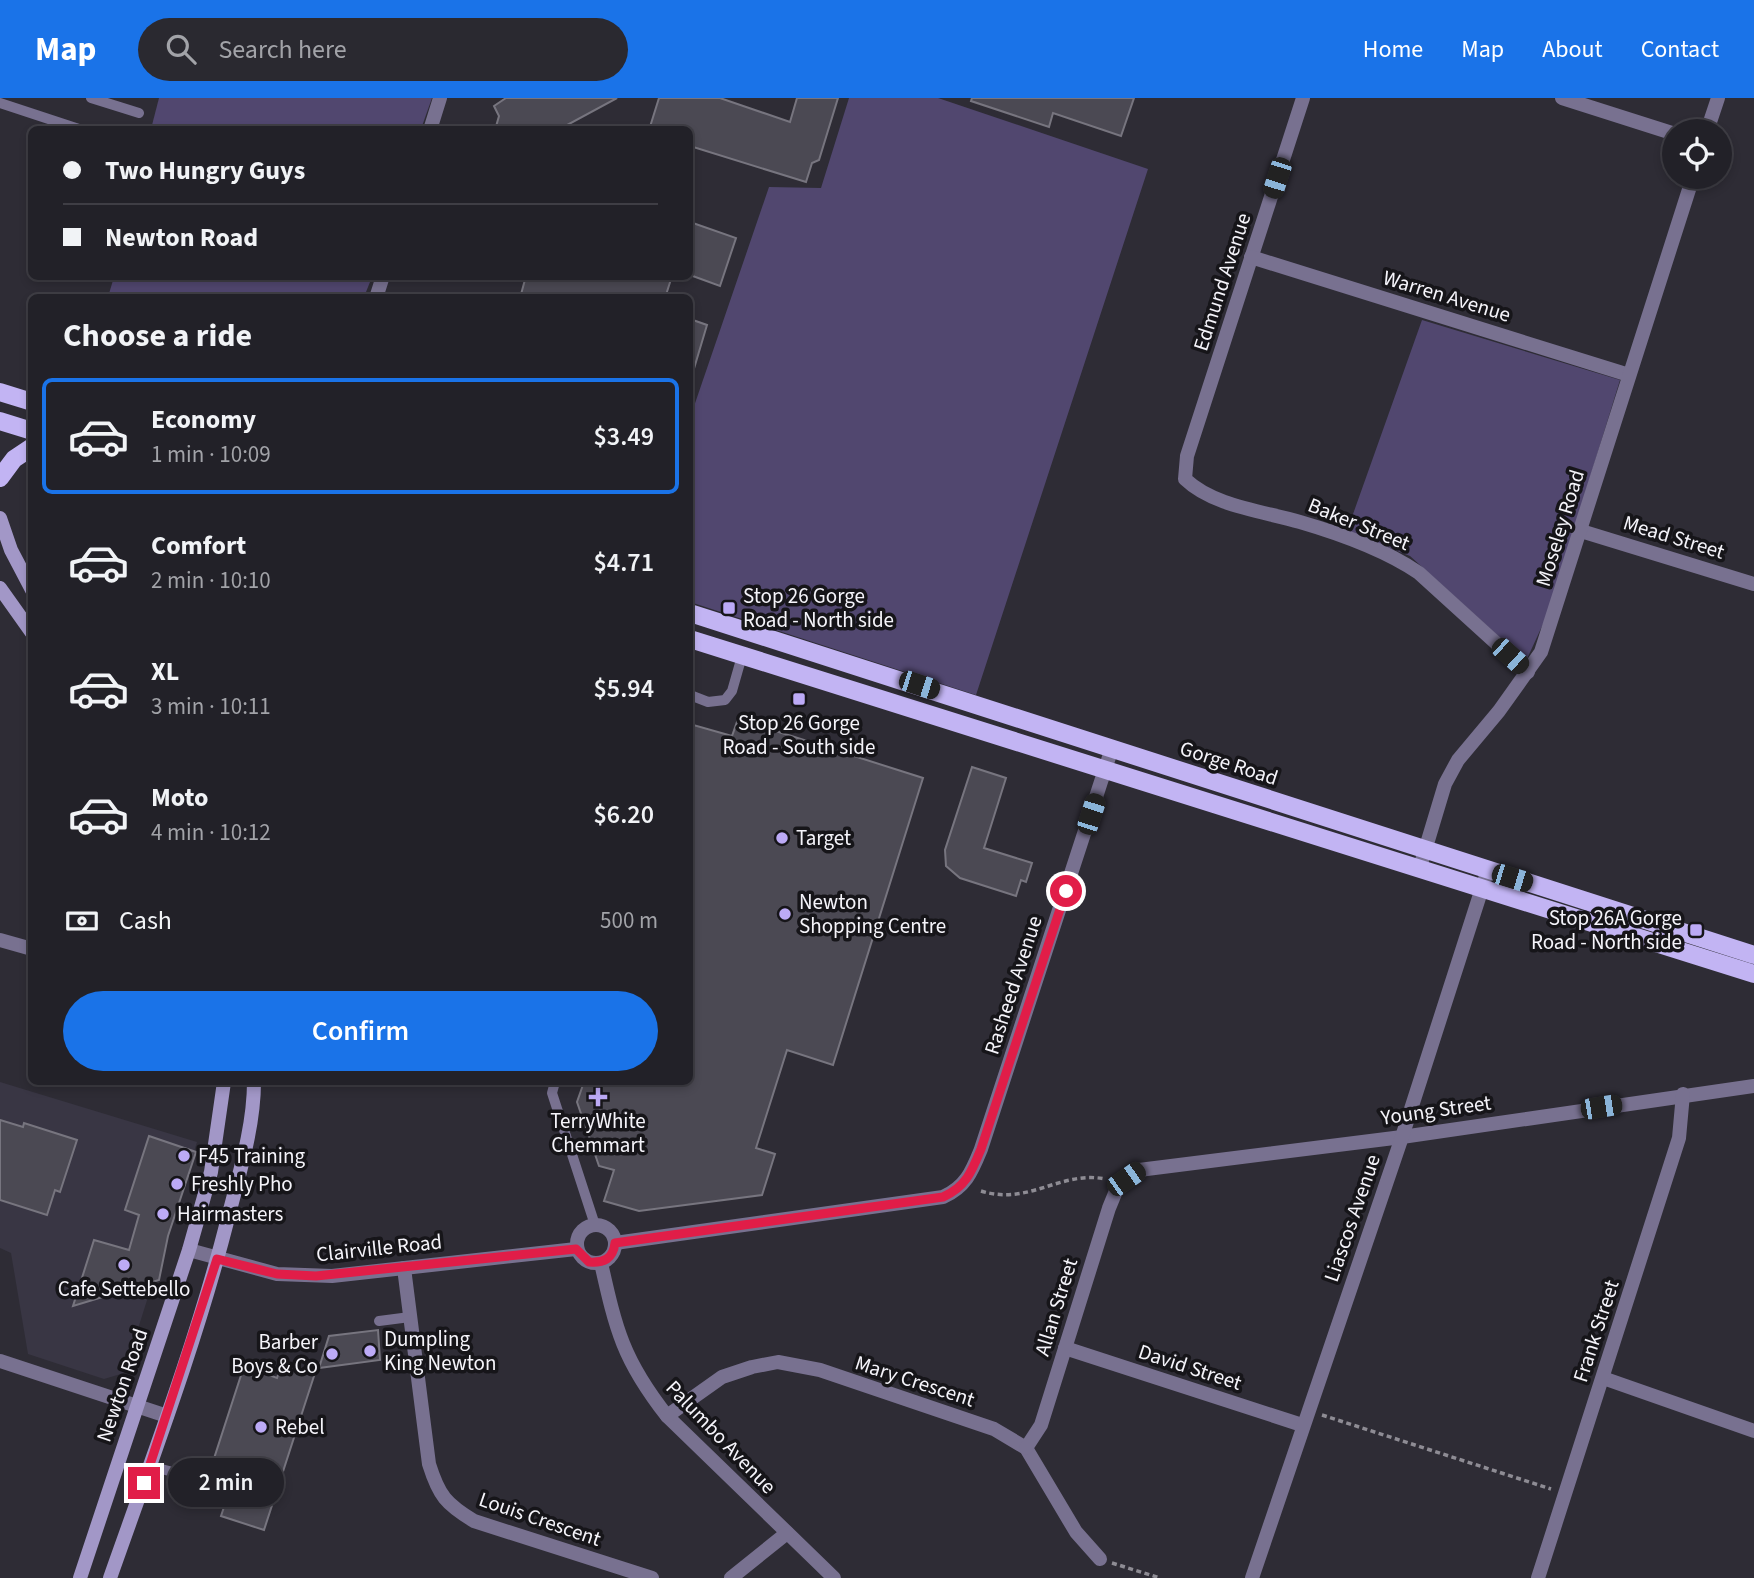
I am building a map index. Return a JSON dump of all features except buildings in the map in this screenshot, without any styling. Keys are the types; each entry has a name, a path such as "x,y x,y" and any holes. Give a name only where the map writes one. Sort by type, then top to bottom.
{"main road":[{"path":"2,391 28,401"},
{"path":"0,421 28,430"},
{"path":"0,478 14,459 28,450"},
{"path":"0,518 10,550 28,583"},
{"path":"0,588 28,627"},
{"name":"Gorge Road","path":"693,614 1112,748 1422,859"},
{"path":"742,656 768,638"},
{"name":"Gorge Road","path":"693,640 1105,768 1754,955"},
{"name":"Gorge Road","path":"1485,879 1754,974"},
{"name":"Newton Road","path":"80,1578 189,1250 211,1172 224,1085"},
{"path":"110,1578 167,1416 217,1259 240,1169 254,1085"}],"street":[{"path":"431,126 440,98"},
{"name":"Edmund Avenue","path":"1185,479 1187,456 1303,98"},
{"path":"1562,98 1662,130"},
{"path":"1711,119 1718,98"},
{"name":"Moseley Road","path":"1422,859 1445,784 1458,760 1541,652 1689,189"},
{"name":"Warren Avenue","path":"1251,257 1629,375"},
{"name":"Baker Street","path":"1185,479 1199,493 1304,523 1401,561 1419,573 1528,672"},
{"name":"Mead Street","path":"1581,531 1754,584"},
{"name":"Rasheed Avenue","path":"615,1243 943,1197 958,1190 969,1176 981,1149 1112,748"},
{"name":"Liascos Avenue","path":"1252,1578 1402,1137 1485,879"},
{"path":"0,940 28,948"},
{"name":"Young Street","path":"1126,1179 1151,1166 1402,1137 1683,1094 1754,1086"},
{"name":"Frank Street","path":"1538,1578 1679,1138 1683,1094"},
{"name":"Allan Street","path":"1026,1448 1041,1425 1109,1208 1126,1179"},
{"path":"595,1225 608,1229 615,1243 609,1258 601,1263 589,1262 576,1249 581,1231 595,1225"},
{"name":"Clairville Road","path":"189,1250 277,1274 332,1276 576,1249"},
{"name":"Palumbo Avenue","path":"601,1263 615,1324 628,1361 667,1416 834,1578"},
{"name":"Louis Crescent","path":"404,1268 429,1464 437,1488 449,1506 474,1521 652,1578"},
{"name":"David Street","path":"1065,1348 1302,1425"},
{"path":"0,1361 167,1416"},
{"name":"Mary Crescent","path":"667,1416 722,1377 778,1362 820,1370 994,1429 1026,1448 1076,1532 1100,1559"},
{"path":"1603,1378 1754,1431"},
{"path":"731,1578 787,1534"}],"lane":[{"path":"92,98 139,113"},
{"path":"0,103 71,126"},
{"path":"693,696 708,702 725,700 742,656"},
{"path":"554,1085 552,1093 595,1225"},
{"path":"379,1321 410,1317"},
{"path":"150,1465 192,1477"}],"path":[{"path":"1307,1410 1565,1494"},
{"path":"1100,1559 1160,1578"},
{"path":"1135,1578 1138,1571"}],"shaded area":[{"path":"159,98 432,98 422,126 152,126"},
{"path":"849,98 938,98 1148,169 976,695 693,603 693,409 769,187 821,188"},
{"path":"113,280 371,280 365,294 109,294"},
{"path":"1422,320 1620,380 1549,611 1526,661 1410,556 1347,531"},
{"path":"0,1082 197,1142 124,1373 104,1379 28,1354 11,1253 0,1248"}],"place":[{"name":"Stop 26 Gorge Road - North side","path":"729,608"},
{"name":"Stop 26 Gorge Road - South side","path":"799,699"},
{"name":"Target","path":"782,838"},
{"name":"Newton Shopping Centre","path":"785,914"},
{"name":"Stop 26A Gorge Road - North side","path":"1696,930"},
{"name":"TerryWhite Chemmart","path":"598,1097"},
{"name":"F45 Training","path":"184,1156"},
{"name":"Freshly Pho","path":"177,1184"},
{"name":"Hairmasters","path":"163,1214"},
{"name":"Cafe Settebello","path":"124,1265"},
{"name":"Dumpling King Newton","path":"370,1351"},
{"name":"Barber Boys & Co","path":"332,1354"},
{"name":"Rebel","path":"261,1427"}],"route":[{"path":"144,1483 217,1259 277,1274 300,1276 332,1276 576,1249 580,1256 589,1262 601,1263 614,1251 615,1243 943,1197 958,1190 969,1176 981,1149 1066,891"}]}
